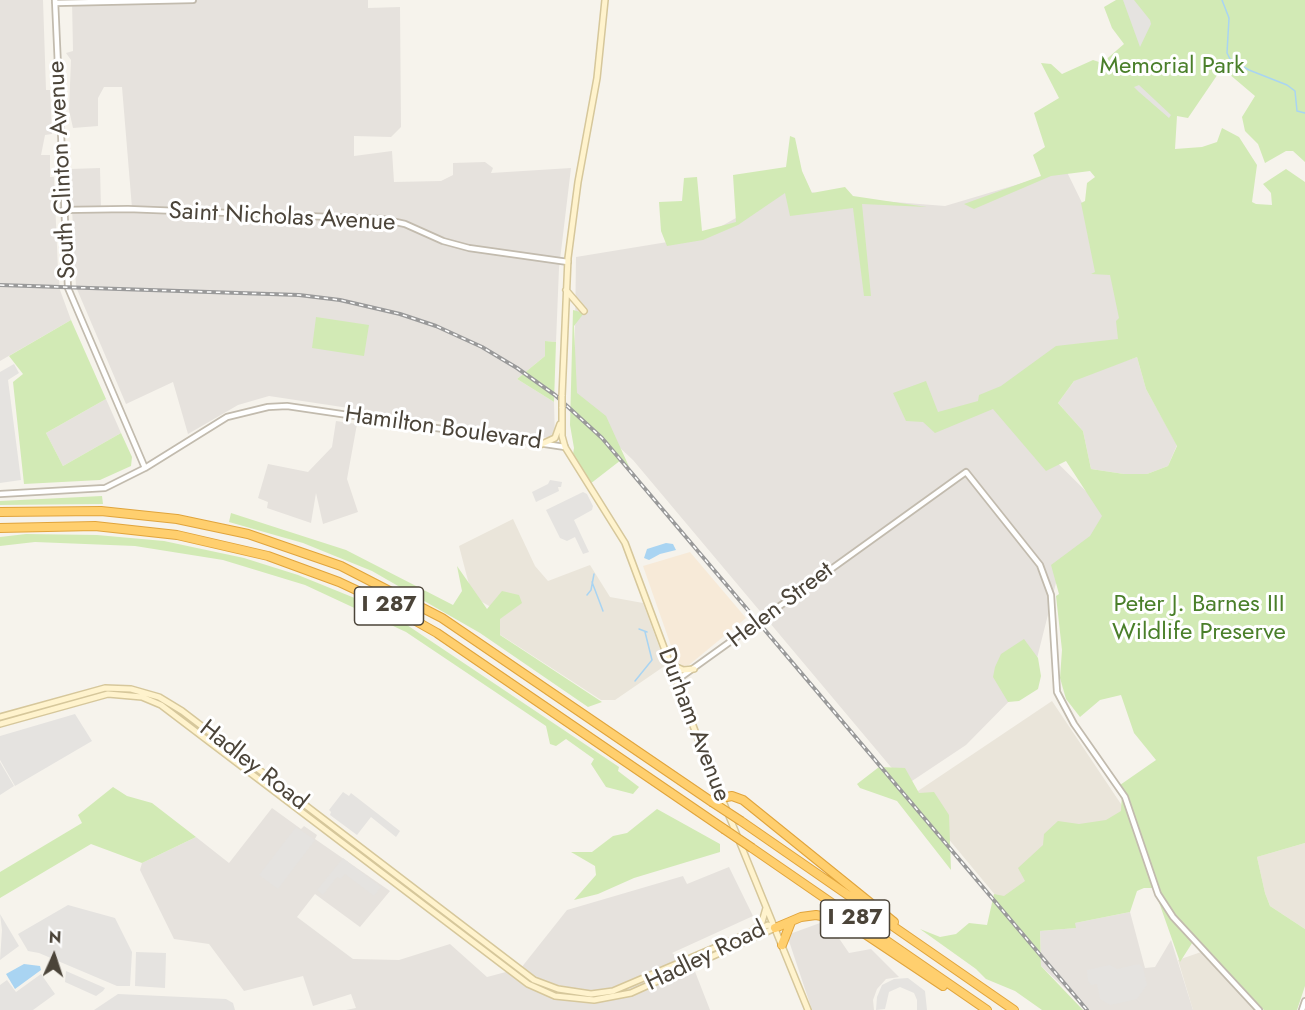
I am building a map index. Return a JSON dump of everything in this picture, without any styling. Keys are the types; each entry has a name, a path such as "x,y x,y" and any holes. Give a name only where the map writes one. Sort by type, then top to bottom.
{"highway":[{"name":"I 287","path":"0,512 91,510 177,519 248,534 341,566 442,618 1014,1010"},
{"name":"I 287","path":"0,528 79,525 168,533 243,549 331,578 384,603 437,633 987,1010"},
{"path":"721,798 732,796 743,800 839,875 895,922 903,934"},
{"path":"775,928 793,920 816,915 840,921 949,990 958,990"},
{"path":"782,945 793,920"}],"main road":[{"name":"Hamilton Boulevard","path":"565,447 562,396 568,262 578,182 597,78 605,0"},
{"path":"566,290 584,311"},
{"path":"542,444 555,438 562,416"},
{"name":"Durham Avenue","path":"565,447 625,543 721,798 808,1010"},
{"path":"670,664 679,670 694,669"},
{"name":"Hadley Road","path":"0,717 105,688 143,691 179,713 463,928 534,980 546,985 576,993 613,991 633,985 768,925 775,928"},
{"name":"Hadley Road","path":"0,724 108,694 142,697 179,713 528,984 555,996 594,1000 631,993 775,928"},
{"path":"752,932 762,922 766,908"}],"street":[{"path":"55,2 193,0"},
{"name":"South Clinton Avenue","path":"55,2 66,279 70,295 145,468"},
{"name":"Saint Nicholas Avenue","path":"63,210 128,209 382,219 405,224 443,241 469,248 568,262"},
{"name":"Hamilton Boulevard","path":"0,494 92,490 118,483 226,418 268,406 287,406 565,447"},
{"name":"Helen Street","path":"677,680 966,472 1040,565 1051,595 1056,684 1068,714 1125,797 1158,894 1165,906 1259,1010"},
{"path":"1302,1010 1305,1001"}],"shaded area":[{"path":"0,0 43,0 46,90 50,90 52,134 45,135 41,155 50,155 50,177 54,177 60,290 71,320 0,361"},
{"path":"72,0 368,0 368,8 400,7 401,127 391,137 354,136 354,156 392,151 394,182 441,181 453,175 453,163 485,162 493,168 491,173 571,168 559,268 556,342 545,341 545,356 517,379 554,402 555,439 269,396 238,405 188,434 173,382 126,404 76,287 70,169 100,168 101,209 132,208 122,87 104,87 98,98 98,126 73,128 69,110 71,60 66,53 73,51"},
{"path":"1123,0 1134,0 1150,20 1151,24 1140,47"},
{"path":"1139,85 1171,115 1169,118 1134,87"},
{"path":"1066,170 1143,328 992,398 1117,522 1060,567 1032,678 966,745 906,785 633,460 574,405 576,257 704,236 789,188 843,198 945,206"},
{"path":"1137,357 1146,389 1177,445 1168,466 1147,474 1124,474 1091,469 1083,431 1058,403 1077,377"},
{"path":"14,364 19,373 8,380 21,480 0,483 0,372"},
{"path":"106,399 121,433 63,466 46,433"},
{"path":"336,421 357,424 347,479 358,512 323,524 316,493 311,523 267,508 268,502 258,498 268,464 308,472 332,447"},
{"path":"550,480 562,482 561,487 558,487 559,491 536,502 532,492 548,484"},
{"path":"583,492 587,494 593,506 592,510 574,520 589,552 583,554 575,537 567,541 560,538 546,510"},
{"path":"513,519 535,566 548,581 590,565 610,597 643,603 666,665 615,700 601,700 496,632 501,613 472,596 459,546"},
{"path":"690,552 746,618 689,665 683,666 676,660 643,566"},
{"path":"1052,701 1125,810 1001,902 912,795"},
{"path":"75,714 92,741 15,786 0,760 0,736"},
{"path":"0,762 14,786 0,795"},
{"path":"343,792 349,796 351,793 400,831 396,837 371,817 357,835 330,815 329,810"},
{"path":"272,808 301,829 304,826 317,835 315,839 390,891 360,927 315,894 297,917 353,959 399,960 450,944 487,977 521,968 567,910 683,876 687,884 729,867 753,916 672,953 694,969 710,1010 346,1010 356,1008 351,994 313,1006 303,976 244,991 209,944 174,939 140,870 142,863 196,837 229,863"},
{"path":"296,827 315,840 278,889 259,875"},
{"path":"1305,843 1305,929 1270,906 1257,857"},
{"path":"343,858 381,887 374,896 345,874 341,879 337,877 323,895 317,890"},
{"path":"68,905 115,918 132,952 130,986 117,986 39,953 28,951 18,934"},
{"path":"1130,912 1145,968 1155,967 1171,940 1193,1010 1088,1010 1041,966 1040,931 1075,928 1075,923"},
{"path":"0,914 19,946 0,960 2,930"},
{"path":"820,923 832,928 849,953 871,949 899,977 886,979 877,989 873,1000 874,1010 812,1010 787,935"},
{"path":"1204,951 1259,1010 1193,1010 1178,960"},
{"path":"136,952 166,953 165,988 135,986"},
{"path":"1139,964 1143,968 1147,985 1137,999 1110,1005 1100,999 1097,984 1091,985 1088,981 1087,970 1110,965 1117,969"},
{"path":"66,971 105,988 96,996 65,982"},
{"path":"41,974 55,994 33,1010 0,1010 0,985 7,980 16,992"},
{"path":"908,978 925,991 927,1010 917,1010 914,993 900,987 889,992 885,1009 876,1010 877,997 882,985 894,979"},
{"path":"118,994 226,999 233,1003 235,1010 94,1010"}],"green space":[{"name":"Peter J. Barnes III Wildlife Preserve","path":"1116,0 1305,0 1305,162 1293,151 1286,151 1265,163 1258,144 1245,131 1242,117 1255,96 1222,68 1188,118 1177,116 1175,149 1202,147 1217,142 1222,128 1239,137 1257,165 1252,202 1256,204 1272,205 1271,193 1263,184 1286,169 1305,182 1305,843 1257,857 1270,906 1305,929 1305,986 1297,1010 1264,1010 1196,937 1180,962 1154,888 1137,891 1130,912 1075,923 1076,928 1040,931 1041,966 1083,1010 1042,1010 1015,991 986,979 976,969 920,929 940,937 956,934 969,923 987,925 994,894 1004,896 1025,881 1018,868 1043,845 1044,834 1058,821 1079,824 1106,820 1121,811 1120,785 1156,760 1134,733 1121,695 1100,700 1080,717 1066,699 1060,678 1062,650 1056,596 1059,594 1051,565 1090,536 1102,516 1066,461 1046,471 993,409 935,433 923,422 906,421 893,393 926,381 938,412 978,401 979,395 1001,386 1056,346 1118,339 1116,321 1119,318 1110,275 1091,274 1095,272 1081,203 1085,201 1087,183 1095,177 1090,171 1051,176 974,209 964,204 1041,176 1033,155 1045,147 1034,113 1059,98 1041,63 1051,64 1062,74 1093,60 1102,63 1124,44 1112,28 1104,7","holes":["1137,357 1146,389 1177,446 1168,466 1147,474 1124,474 1091,469 1083,431 1058,403 1074,381"]},
{"path":"790,136 795,138 802,171 812,193 845,187 853,196 927,207 862,204 871,296 864,296 853,208 790,216 785,193 738,225 703,240 667,246 661,231 659,202 682,201 684,178 697,177 702,231 736,222 733,175 786,167"},
{"path":"573,310 584,313 574,326 577,393 606,416 631,471 621,460 590,484 573,454 570,425"},
{"path":"316,317 369,325 364,356 312,348"},
{"path":"71,320 106,399 46,433 63,466 121,433 132,457 131,466 100,480 24,484 13,382 23,374 9,356"},
{"path":"545,341 556,342 554,402 517,379 545,356"},
{"path":"102,496 103,504 0,505 0,501"},
{"path":"231,513 346,550 453,605 462,591 457,566 487,609 502,591 519,595 522,603 500,619 500,635 602,702 588,707 480,633 372,571 303,543 229,522"},
{"path":"26,534 97,535 164,541 244,558 298,575 362,601 407,625 619,767 618,771 639,787 633,794 606,787 591,764 594,759 566,739 556,746 550,744 546,726 406,632 305,585 223,560 135,546 35,542 0,546 0,537"},
{"path":"1024,639 1038,658 1041,676 1038,689 1019,701 1008,702 993,677 995,667 1001,654"},
{"path":"879,767 905,768 919,793 934,792 949,815 951,870 897,801 860,788 857,784"},
{"path":"113,787 127,796 152,803 196,837 142,863 91,844 0,898 0,872 82,823 78,815"},
{"path":"657,809 720,844 720,852 634,878 598,894 574,900 596,875 595,866 571,852 592,852 613,836 627,833"}],"water":[{"path":"666,543 673,544 676,550 660,554 649,560 644,558 647,549"},
{"path":"24,964 40,966 41,970 15,989 6,974"}],"waterway":[{"path":"1222,0 1229,18 1227,53 1230,59 1249,70 1287,85 1295,91 1297,111 1305,113"},
{"path":"587,595 591,590 594,574"},
{"path":"592,582 603,611"},
{"path":"639,629 647,632"},
{"path":"635,681 652,660 645,632"}],"railway":[{"path":"0,285 299,295 340,300 400,314 436,326 482,347 517,368 555,395 602,438 1087,1010"}],"park label":[{"name":"Memorial Park","path":"1172,67"}]}
